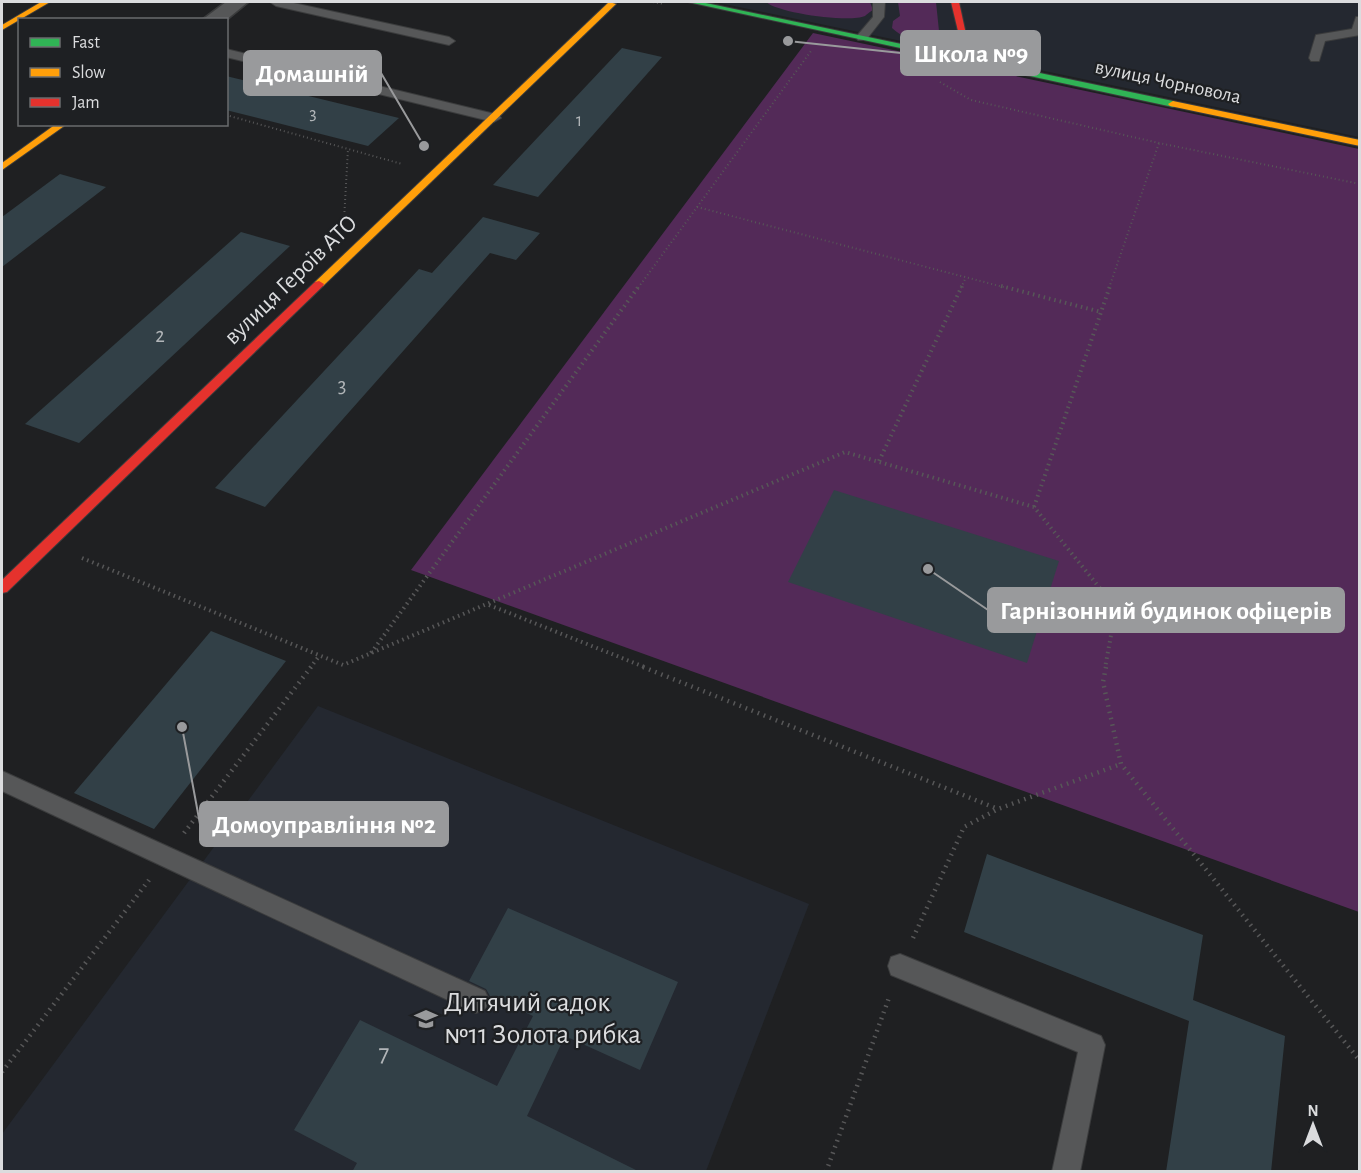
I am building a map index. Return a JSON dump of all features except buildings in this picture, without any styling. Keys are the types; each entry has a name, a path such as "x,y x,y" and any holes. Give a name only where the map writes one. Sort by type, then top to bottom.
{"street":[{"path":"19,18 46,2"},
{"path":"216,18 238,2"},
{"name":"вулиця Чорновола","path":"692,2 730,5 862,38 1359,143"},
{"path":"955,2 969,60"},
{"name":"вулиця Героїв АТО","path":"2,588 612,4"},
{"path":"2,28 18,19"},
{"path":"2,167 60,126"}],"lane":[{"path":"276,2 449,40"},
{"path":"862,38 878,21 882,9 879,2"},
{"path":"1315,58 1320,38 1357,32 1359,20"},
{"path":"228,53 494,118"},
{"path":"2,782 476,1000"},
{"path":"900,966 1092,1045 1066,1172"}],"path":[{"path":"370,653 816,46"},
{"path":"228,116 436,173"},
{"path":"1034,507 1159,143"},
{"path":"341,263 348,149"},
{"path":"697,207 1101,312"},
{"path":"879,461 966,277"},
{"path":"47,544 343,665 844,452 1034,507 1116,608 1102,682 1121,764 1359,1061"},
{"path":"488,605 998,809"},
{"path":"826,1172 900,966 964,826 998,809 1121,764"}],"shaded area":[{"path":"715,2 1359,2 1359,137"},
{"path":"766,2 870,2 873,10 857,18 830,18 784,10"},
{"path":"898,2 936,2 939,31 936,40 913,39 901,35 892,28 893,21 900,16"},
{"path":"813,33 1359,149 1359,912 411,570"},
{"name":"Дитячий садок №11 Золота рибка","path":"318,706 809,904 706,1171 2,1172 2,1134"}],"traffic: fast":[{"path":"692,2 1173,104"}],"traffic: slow":[{"path":"19,18 46,2"},
{"path":"319,284 612,4"},
{"path":"2,28 18,19"},
{"path":"1173,104 1360,143"},
{"path":"2,167 60,126"}],"traffic: jam":[{"path":"955,2 969,60"},
{"path":"2,588 319,284"}],"place":[{"name":"Школа №9","path":"788,41"},
{"name":"Домашній","path":"424,146"},
{"name":"Гарнізонний будинок офіцерів","path":"928,569"},
{"name":"Домоуправління №2","path":"182,727"},
{"name":"Дитячий садок №11 Золота рибка","path":"426,1019"}]}
